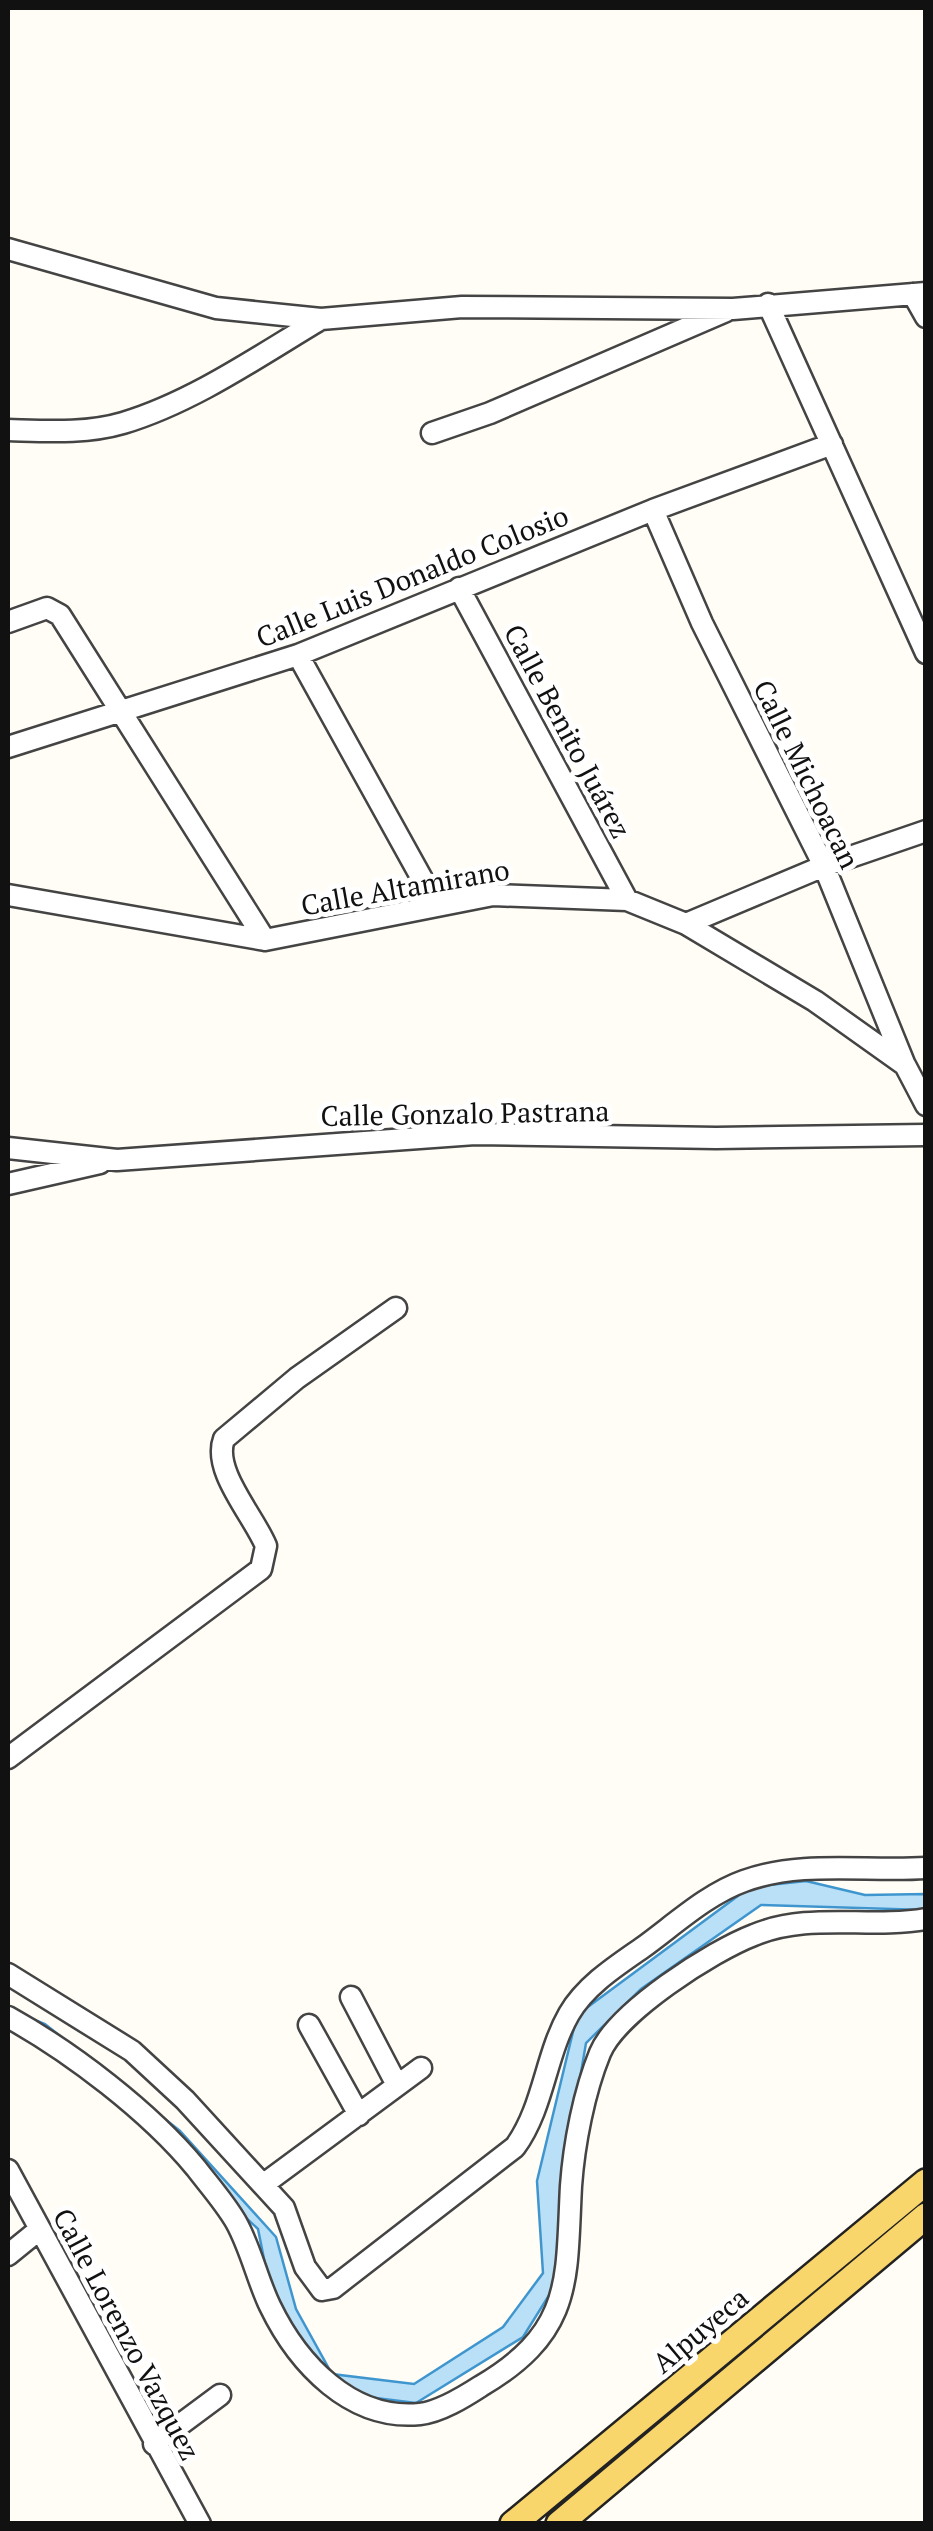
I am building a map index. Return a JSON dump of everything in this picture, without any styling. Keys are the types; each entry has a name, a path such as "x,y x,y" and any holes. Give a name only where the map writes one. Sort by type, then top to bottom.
{"main road":[{"name":"Alpuyeca","path":"513,2524 926,2182"},
{"name":"Alpuyeca","path":"559,2524 926,2216"}],"street":[{"path":"8,249 216,308 322,320 462,307 733,308 919,294 926,317"},
{"path":"768,304 926,653"},
{"path":"432,433 490,413 733,308"},
{"path":"8,430 80,430 124,423 226,376 322,320"},
{"name":"Calle Luis Donaldo Colosio","path":"8,747 298,654 652,510 832,444"},
{"name":"Calle Michoacan","path":"652,510 702,623 824,866 905,1065"},
{"name":"Calle Benito Juárez","path":"459,588 628,900"},
{"path":"18,618 47,608 60,616 265,940"},
{"path":"298,654 436,904"},
{"path":"686,924 824,866 926,831"},
{"name":"Calle Altamirano","path":"8,895 265,940 436,904 520,894 628,900 686,924 815,1000 905,1065 926,1105"},
{"name":"Calle Gonzalo Pastrana","path":"8,1148 117,1160 475,1134 716,1138 926,1135"},
{"path":"8,1184 117,1160"},
{"path":"8,1758 261,1569 266,1546 223,1464 220,1450 224,1438 312,1366 396,1308"},
{"path":"8,1974 132,2051 185,2100 264,2184 294,2228 313,2282 322,2290 333,2288 515,2147 532,2116 558,2037 585,1992 700,1907 743,1881 763,1876 843,1867 926,1868"},
{"path":"8,2017 80,2065 194,2165 234,2220 271,2308 326,2384 366,2407 423,2414 501,2375 550,2325 566,2285 571,2183 593,2078 600,2053 625,2020 711,1959 776,1926 803,1921 926,1919"},
{"path":"351,1997 397,2085"},
{"path":"310,2026 360,2115"},
{"path":"264,2184 421,2068"},
{"name":"Calle Lorenzo Vazquez","path":"8,2170 200,2524"},
{"path":"8,2255 40,2229"},
{"path":"154,2444 220,2395"}],"water":[{"path":"806,1881 865,1895 925,1894 925,1910 761,1905 641,1989 586,2043 563,2178 561,2276 523,2337 416,2403 328,2392 275,2314 258,2229 155,2133 8,2009 45,2024 180,2131 276,2237 296,2309 332,2374 414,2384 503,2327 543,2273 537,2181 577,2015 750,1887"}]}
